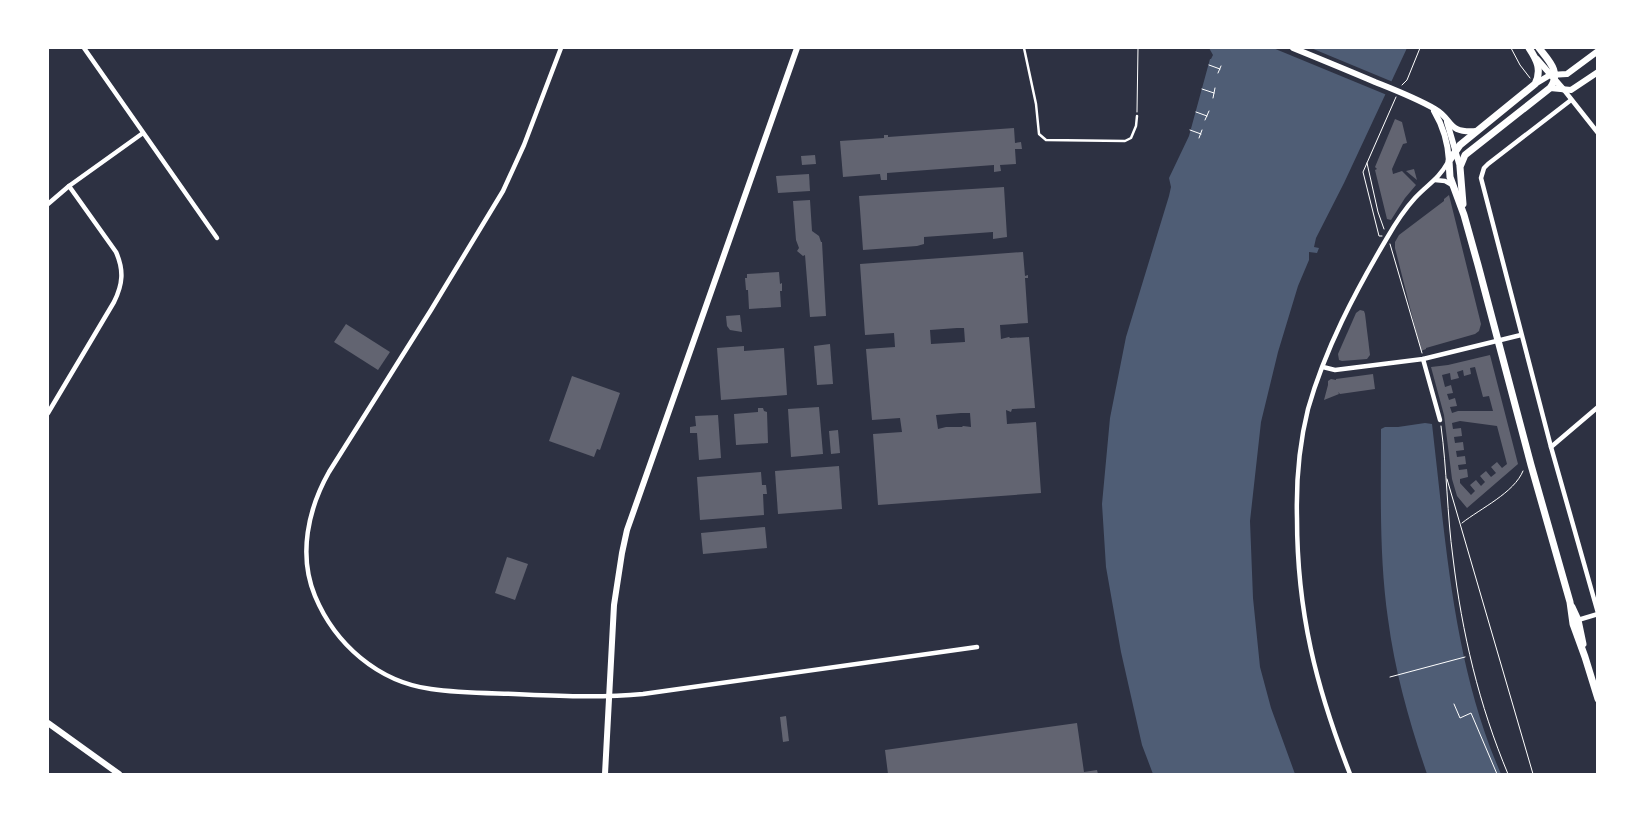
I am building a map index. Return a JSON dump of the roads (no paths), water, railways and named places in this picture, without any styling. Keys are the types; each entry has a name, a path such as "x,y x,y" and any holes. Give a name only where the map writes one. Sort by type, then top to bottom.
{"main road":[{"path":"605,774 614,605 627,530 797,48"},
{"path":"1292,48 1407,95 1442,114 1456,150 1460,167 1464,215"},
{"path":"1529,48 1564,90"},
{"path":"1460,167 1463,157 1468,151 1550,88 1553,66 1538,48"},
{"path":"1449,161 1456,150 1476,131 1535,84 1567,74 1598,51"},
{"path":"1535,57 1539,70 1535,84"},
{"path":"1550,88 1573,89 1598,72"},
{"path":"1564,90 1567,74"},
{"path":"1432,108 1440,121 1447,146 1452,184 1464,215 1531,465 1570,602 1578,620 1598,699"},
{"path":"1446,122 1462,131 1476,131"},
{"path":"1447,146 1456,150 1468,151"},
{"path":"1570,602 1573,624 1586,657"},
{"path":"48,723 119,774"}],"street":[{"path":"84,48 217,238"},
{"path":"561,48 524,145 502,192 322,484 310,523 306,554 311,586 319,606 334,631 360,658 392,678 405,683 430,689 609,697 643,694 977,647"},
{"path":"1564,90 1598,133"},
{"path":"1571,100 1488,164 1484,168 1482,185 1551,447 1598,613 1578,620"},
{"path":"48,204 69,186 143,133"},
{"path":"1350,774 1331,723 1311,654 1303,611 1297,548 1297,475 1300,448 1309,408 1323,367 1354,296 1388,237 1413,200 1435,180 1449,161"},
{"path":"1435,180 1452,184"},
{"path":"48,413 119,293 123,277 116,252 69,186"},
{"path":"1323,367 1335,370 1423,359 1522,336"},
{"path":"1423,359 1440,420"},
{"path":"1551,447 1598,407"}],"lane":[{"path":"1024,48 1036,104 1039,134 1042,138 1046,140 1125,141 1131,138 1136,126 1137,116"}],"water":[{"path":"1209,48 1407,48 1316,238 1314,247 1319,248 1317,253 1309,252 1309,260 1298,286 1278,352 1261,422 1250,521 1253,598 1260,667 1271,708 1295,774 1153,774 1142,745 1121,652 1106,567 1102,504 1110,418 1126,337 1169,196 1171,187 1169,178 1189,136 1210,59 1213,55"},
{"path":"1425,423 1432,424 1447,558 1462,646 1472,690 1501,774 1427,774 1399,679 1388,619 1383,572 1381,429"}]}
